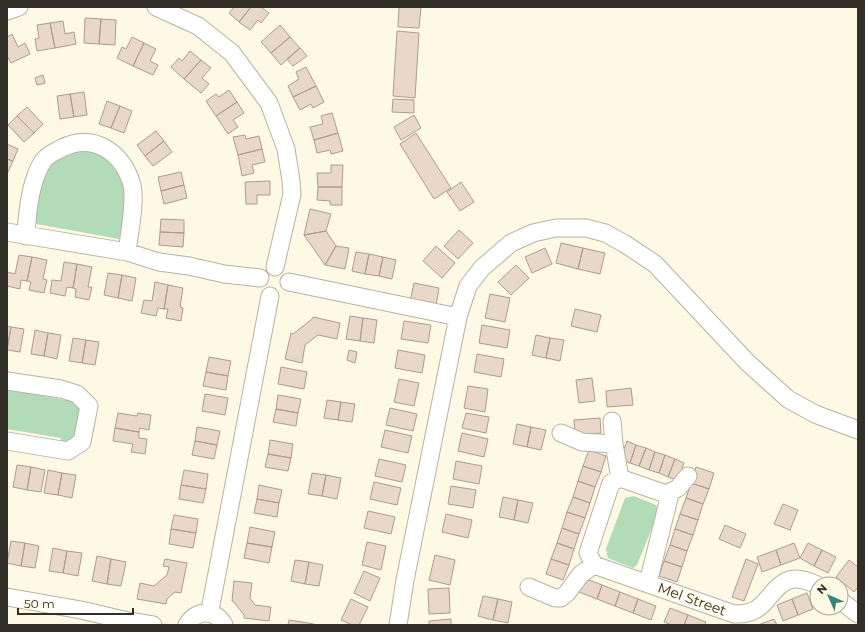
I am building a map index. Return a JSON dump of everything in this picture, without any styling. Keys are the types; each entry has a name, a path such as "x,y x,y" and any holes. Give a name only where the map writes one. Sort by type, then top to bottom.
{"street":[{"path":"7,11 19,7"},
{"path":"156,7 198,26 232,53 269,103 286,149 292,194 275,267"},
{"path":"26,236 30,197 42,162 49,154 70,144 88,142 99,144 111,151 128,172 132,187 133,199 127,252"},
{"path":"398,625 405,580 458,317 468,286 482,268 511,243 533,233 556,228 586,228 605,233 625,244 655,264 748,363 788,399 815,414 858,430"},
{"path":"7,232 127,252 159,262 188,266 224,274 260,278"},
{"path":"270,267 281,268 288,276 289,282 286,292 280,296 270,296 261,290 259,284 260,278 265,270 270,267"},
{"path":"289,282 458,317"},
{"path":"209,613 270,296"},
{"path":"7,381 61,389 77,394 89,406 82,442 68,451 7,440"},
{"path":"612,421 614,444 620,478"},
{"path":"561,433 582,442 614,444"},
{"path":"529,587 555,598 561,598 567,593 581,574 594,566 588,553 611,483 620,478 666,494 678,488 688,476"},
{"name":"Mel Street","path":"648,583 669,498 666,494"},
{"name":"Mel Street","path":"594,566 648,583 734,614 756,610 779,585 788,581 796,578 809,581"},
{"path":"7,597 81,610 128,623 152,625"},
{"path":"849,607 858,614"},
{"path":"187,625 190,619 202,613 209,613 219,618 224,625"}],"green space":[{"path":"86,147 108,157 125,178 127,202 119,239 31,223 31,205 49,162"},
{"path":"7,389 65,400 67,395 82,403 77,438 72,443 60,444 61,438 7,429"},
{"path":"634,496 656,505 659,511 637,565 633,568 608,558 606,549 625,498"}],"building":[{"path":"234,7 251,7 239,22 229,13"},
{"path":"251,7 261,7 269,13 261,23 258,20 250,30 239,22"},
{"path":"399,7 421,7 419,28 398,27"},
{"path":"85,18 101,19 99,44 84,43"},
{"path":"101,19 116,20 115,45 99,44"},
{"path":"63,21 65,34 74,32 76,44 55,48 50,23"},
{"path":"50,23 55,48 37,51 35,39 39,38 37,25"},
{"path":"280,25 290,37 271,53 261,42"},
{"path":"397,31 419,33 415,98 393,96"},
{"path":"12,34 18,47 25,43 30,54 11,63 7,56 7,37"},
{"path":"132,37 144,43 133,66 117,58 122,47 126,49"},
{"path":"290,37 300,48 281,65 271,53"},
{"path":"144,43 156,49 150,61 158,65 153,75 133,66"},
{"path":"300,48 307,56 293,66 287,59"},
{"path":"190,51 201,60 184,79 171,67 179,58 182,61"},
{"path":"201,60 211,68 202,78 209,84 201,93 184,79"},
{"path":"306,67 316,86 293,97 288,86 299,79 296,72"},
{"path":"43,75 45,83 37,85 35,78"},
{"path":"316,86 324,102 313,108 311,104 300,110 293,97"},
{"path":"229,90 237,102 216,116 206,101 216,94 219,97"},
{"path":"84,92 87,115 74,117 70,94"},
{"path":"70,94 74,117 60,119 57,96"},
{"path":"393,99 414,100 414,113 392,112"},
{"path":"107,101 120,106 111,128 99,124"},
{"path":"237,102 244,113 233,120 238,127 228,134 216,116"},
{"path":"120,106 132,111 124,133 111,128"},
{"path":"27,107 43,124 34,133 17,116"},
{"path":"332,113 338,133 314,140 310,127 323,124 321,116"},
{"path":"414,115 421,128 401,140 394,127"},
{"path":"17,116 34,133 24,142 8,125"},
{"path":"156,131 164,141 145,156 137,145"},
{"path":"338,133 343,151 331,154 330,150 317,153 314,140"},
{"path":"416,133 451,188 434,199 400,144"},
{"path":"245,135 246,139 259,136 262,149 238,155 233,137"},
{"path":"164,141 172,152 153,166 145,156"},
{"path":"7,144 18,149 13,161 7,159"},
{"path":"262,149 265,162 252,165 254,173 242,176 238,155"},
{"path":"7,159 13,161 7,174"},
{"path":"331,165 343,165 342,187 318,187 317,173 331,173"},
{"path":"181,172 184,185 161,191 158,177"},
{"path":"270,181 270,195 257,195 257,204 246,204 245,182"},
{"path":"461,182 474,202 460,211 447,192"},
{"path":"184,185 187,198 164,204 161,191"},
{"path":"318,187 342,187 342,205 330,205 330,201 317,200"},
{"path":"310,209 331,214 326,231 304,235"},
{"path":"161,219 184,220 184,233 160,232"},
{"path":"459,230 473,243 458,259 444,246"},
{"path":"326,231 336,246 325,265 304,235"},
{"path":"160,232 184,233 183,247 159,245"},
{"path":"561,243 583,248 578,269 556,263"},
{"path":"336,246 349,248 345,269 325,265"},
{"path":"436,246 455,263 442,278 423,261"},
{"path":"545,248 552,264 532,273 525,257"},
{"path":"583,248 605,253 600,274 578,269"},
{"path":"356,252 369,254 365,274 352,271"},
{"path":"369,254 383,257 379,276 365,274"},
{"path":"19,255 32,257 27,281 21,280 20,289 7,286 7,272 15,274"},
{"path":"32,257 47,260 43,279 47,280 44,293 29,290 31,282 27,281"},
{"path":"383,257 396,260 392,279 379,276"},
{"path":"64,262 77,264 73,288 67,287 65,296 50,293 52,280 61,281"},
{"path":"77,264 92,267 88,287 92,287 89,300 75,297 76,289 73,288"},
{"path":"516,265 529,278 511,295 498,282"},
{"path":"108,273 122,275 118,298 104,295"},
{"path":"122,275 136,278 132,301 118,298"},
{"path":"155,282 168,285 164,309 158,308 156,316 141,313 144,300 152,301"},
{"path":"414,283 439,288 436,306 410,302"},
{"path":"168,285 183,288 180,307 183,308 181,321 166,318 168,309 164,309"},
{"path":"490,294 510,298 505,322 485,318"},
{"path":"575,309 601,315 597,332 571,326"},
{"path":"350,316 363,318 360,341 346,339"},
{"path":"313,317 340,323 337,339 318,335 305,345 302,363 285,359 291,333 293,334"},
{"path":"363,318 377,320 374,343 360,341"},
{"path":"404,321 431,325 428,343 401,339"},
{"path":"482,325 510,330 507,348 479,343"},
{"path":"7,326 11,327 7,350"},
{"path":"11,327 24,329 20,352 7,350"},
{"path":"35,330 48,333 44,356 31,354"},
{"path":"48,333 61,335 57,359 44,356"},
{"path":"536,335 550,338 546,358 532,355"},
{"path":"73,338 86,340 82,363 69,361"},
{"path":"550,338 564,340 560,361 546,358"},
{"path":"86,340 99,342 95,365 82,363"},
{"path":"349,350 357,352 355,363 347,360"},
{"path":"398,350 425,355 422,373 395,368"},
{"path":"477,354 504,359 501,377 474,372"},
{"path":"209,357 231,361 228,376 206,372"},
{"path":"281,367 307,372 304,389 278,384"},
{"path":"206,372 228,376 226,390 203,386"},
{"path":"592,378 595,401 579,403 576,380"},
{"path":"399,379 419,383 414,406 394,402"},
{"path":"468,386 488,389 485,412 464,408"},
{"path":"631,388 633,405 607,407 606,391"},
{"path":"205,394 228,398 225,415 202,411"},
{"path":"278,395 301,399 298,413 276,409"},
{"path":"327,400 341,402 338,420 324,418"},
{"path":"341,402 355,404 352,422 338,420"},
{"path":"390,408 417,414 413,431 386,425"},
{"path":"276,409 298,413 296,426 273,422"},
{"path":"118,413 137,416 138,413 151,415 149,430 140,428 139,432 115,428"},
{"path":"466,413 489,417 486,433 462,428"},
{"path":"600,418 601,433 575,435 574,420"},
{"path":"517,424 531,427 527,447 513,444"},
{"path":"197,427 220,431 217,445 195,441"},
{"path":"531,427 546,430 541,450 527,447"},
{"path":"115,428 139,432 139,438 147,439 145,454 131,452 133,444 113,441"},
{"path":"385,430 412,436 408,453 381,447"},
{"path":"462,433 488,439 484,457 458,451"},
{"path":"270,440 293,444 291,458 268,454"},
{"path":"195,441 217,445 214,459 192,455"},
{"path":"627,441 636,445 630,463 620,459"},
{"path":"636,445 646,448 639,466 630,463"},
{"path":"646,448 655,452 649,470 639,466"},
{"path":"589,450 606,456 601,472 583,466"},
{"path":"655,452 665,455 659,473 649,470"},
{"path":"268,454 291,458 288,471 265,467"},
{"path":"665,455 675,459 668,477 659,473"},
{"path":"379,459 406,465 402,482 375,476"},
{"path":"675,459 684,463 678,480 668,477"},
{"path":"456,461 482,466 479,484 453,479"},
{"path":"17,465 31,467 27,490 13,487"},
{"path":"583,466 601,472 595,487 578,481"},
{"path":"31,467 45,470 41,492 27,490"},
{"path":"696,467 714,473 709,489 691,483"},
{"path":"48,470 62,473 58,495 44,493"},
{"path":"184,470 208,474 206,489 181,485"},
{"path":"62,473 76,475 72,498 58,495"},
{"path":"312,473 326,475 322,496 308,494"},
{"path":"326,475 341,478 337,499 322,496"},
{"path":"578,481 595,487 590,503 573,497"},
{"path":"374,482 401,488 397,505 370,499"},
{"path":"691,483 709,489 703,504 686,498"},
{"path":"181,485 206,489 203,503 179,499"},
{"path":"259,485 282,490 279,503 257,499"},
{"path":"451,486 476,490 473,508 448,504"},
{"path":"503,497 518,500 514,520 499,517"},
{"path":"573,497 590,503 585,518 567,512"},
{"path":"686,498 703,504 698,520 680,514"},
{"path":"257,499 279,503 277,517 254,513"},
{"path":"518,500 533,503 528,523 514,520"},
{"path":"783,504 798,510 790,530 774,524"},
{"path":"368,511 395,517 391,534 364,528"},
{"path":"567,512 585,518 579,534 562,528"},
{"path":"446,514 472,520 468,538 442,532"},
{"path":"680,514 698,520 693,535 675,529"},
{"path":"174,515 198,519 196,533 171,529"},
{"path":"725,525 746,534 740,548 719,539"},
{"path":"250,527 275,532 272,547 247,543"},
{"path":"562,528 579,534 574,549 557,543"},
{"path":"171,529 196,533 193,548 169,544"},
{"path":"675,529 693,535 687,551 670,545"},
{"path":"11,541 25,543 21,566 7,563"},
{"path":"367,542 386,546 381,570 362,565"},
{"path":"25,543 39,546 35,568 21,566"},
{"path":"247,543 272,547 269,563 244,558"},
{"path":"557,543 574,549 569,565 551,559"},
{"path":"794,543 800,558 781,565 776,550"},
{"path":"808,543 822,550 814,566 800,558"},
{"path":"670,545 687,551 682,567 664,561"},
{"path":"53,548 67,551 63,573 49,571"},
{"path":"776,550 781,565 762,572 757,557"},
{"path":"822,550 836,557 828,573 814,566"},
{"path":"67,551 82,553 78,576 63,573"},
{"path":"435,555 455,560 450,585 429,580"},
{"path":"97,556 111,559 107,584 92,581"},
{"path":"111,559 126,562 121,586 107,584"},
{"path":"165,559 187,563 181,593 175,592 167,599 166,604 137,599 140,583 154,586 167,575 169,567 163,566"},
{"path":"551,559 569,565 563,580 546,574"},
{"path":"746,559 758,564 744,601 732,597"},
{"path":"295,560 309,562 305,584 291,581"},
{"path":"849,560 858,567 858,587 854,592 849,588 849,576 837,576"},
{"path":"664,561 682,567 677,582 659,576"},
{"path":"309,562 323,565 319,586 305,584"},
{"path":"364,571 380,578 370,601 354,593"},
{"path":"584,578 602,585 597,599 579,592"},
{"path":"234,581 252,583 250,598 255,605 271,607 269,621 244,618 244,615 232,601"},
{"path":"602,585 620,592 615,606 597,599"},
{"path":"449,588 450,613 429,614 428,589"},
{"path":"620,592 638,599 633,613 615,606"},
{"path":"807,593 809,598 809,611 798,615 792,599"},
{"path":"483,596 498,599 493,620 478,616"},
{"path":"351,599 368,607 359,625 352,625 341,620"},
{"path":"498,599 512,602 508,623 493,620"},
{"path":"638,599 656,606 651,620 633,613"},
{"path":"792,599 798,615 783,621 777,605"},
{"path":"670,608 688,615 684,625 672,625 664,622"},
{"path":"688,615 706,622 705,625 684,625"},
{"path":"451,619 451,625 429,625 429,621"},
{"path":"774,619 777,625 758,625"},
{"path":"289,620 314,624 314,625 288,625"}]}
